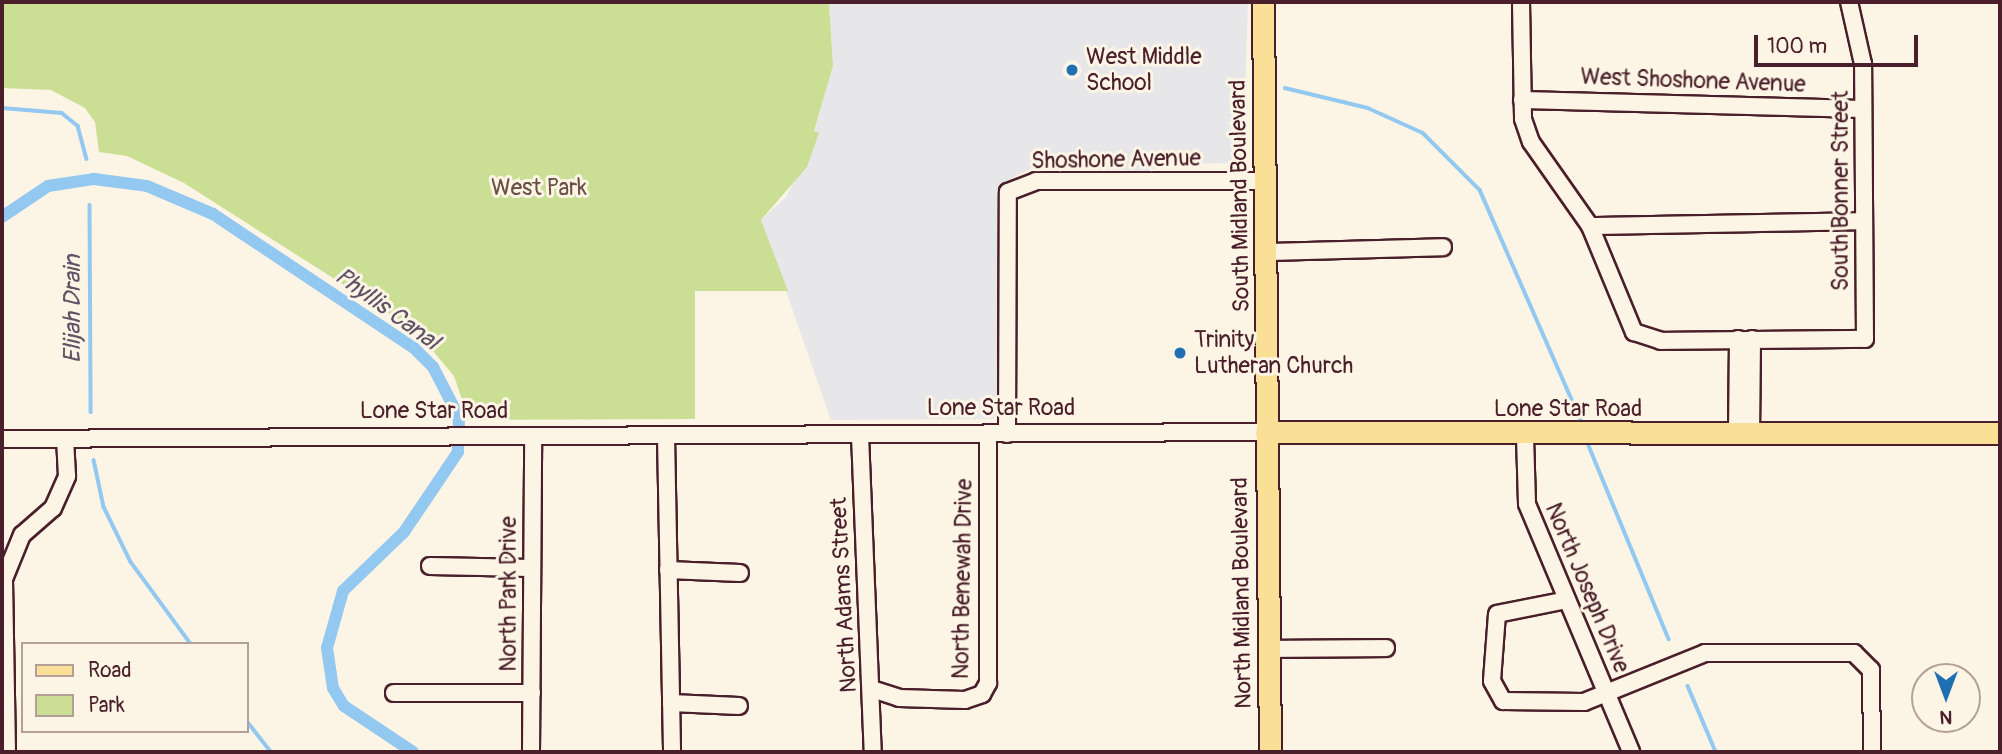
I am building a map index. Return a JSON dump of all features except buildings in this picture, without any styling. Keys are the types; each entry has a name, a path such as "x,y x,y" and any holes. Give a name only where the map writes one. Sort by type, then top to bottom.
{"main road":[{"name":"South Midland Boulevard","path":"1263,2 1269,252 1266,432"},
{"name":"Lone Star Road","path":"1266,432 1525,436 2000,433"},
{"name":"North Midland Boulevard","path":"1266,432 1270,752"}],"street":[{"path":"1521,2 1522,100 1531,142 1590,226 1634,332 1661,341 1745,339 1744,435"},
{"name":"South Bonner Street","path":"1745,339 1865,339 1863,64 1849,2"},
{"name":"West Shoshone Avenue","path":"1522,100 1863,109"},
{"name":"Shoshone Avenue","path":"1007,434 1010,191 1036,181 1266,181"},
{"path":"1590,226 1863,221"},
{"path":"1269,252 1443,247"},
{"name":"Lone Star Road","path":"2,439 1266,432"},
{"name":"North Benewah Drive","path":"872,689 890,697 965,700 982,694 988,683 988,434"},
{"name":"North Adams Street","path":"860,435 873,752"},
{"name":"North Park Drive","path":"531,752 530,568 533,436"},
{"path":"666,436 672,752"},
{"name":"North Joseph Drive","path":"1525,436 1527,504 1631,752"},
{"path":"7,752 9,558 22,535 53,508 67,476 65,439"},
{"path":"430,566 530,568"},
{"path":"668,570 740,573"},
{"path":"1567,600 1497,614 1492,624 1496,692 1521,704 1607,695 1705,653 1854,653 1866,659 1872,752"},
{"path":"1269,649 1386,648"},
{"path":"6,666 21,666"},
{"path":"394,693 532,693"},
{"path":"671,703 739,706"}],"shaded area":[{"path":"829,2 1248,2 1243,163 1166,164 1149,171 1032,168 1005,182 999,201 1001,409 993,419 831,420 761,220 786,197 818,133 814,132 833,66"}],"green space":[{"name":"West Park","path":"2,2 829,2 833,66 814,131 819,133 807,167 761,220 788,291 695,291 695,419 469,420 454,376 416,331 184,183 127,156 99,152 95,122 85,108 51,90 2,88"}],"waterway":[{"path":"1285,88 1368,108 1423,133 1480,190 1582,422"},
{"name":"Elijah Drain","path":"2,108 62,113 78,126 87,159"},
{"name":"Phyllis Canal","path":"2,217 48,186 94,179 147,186 213,214 414,348 433,367 459,417 458,452 404,532 343,591 327,648 333,688 344,706 413,752"},
{"name":"Elijah Drain","path":"90,205 91,412"},
{"path":"1589,446 1669,639"},
{"name":"Elijah Drain","path":"94,460 104,507 131,562 190,642"},
{"path":"1688,686 1716,752"},
{"name":"Elijah Drain","path":"248,722 271,752"}],"place":[{"name":"West Middle School","path":"1072,70"},
{"name":"Trinity Lutheran Church","path":"1180,353"}]}
